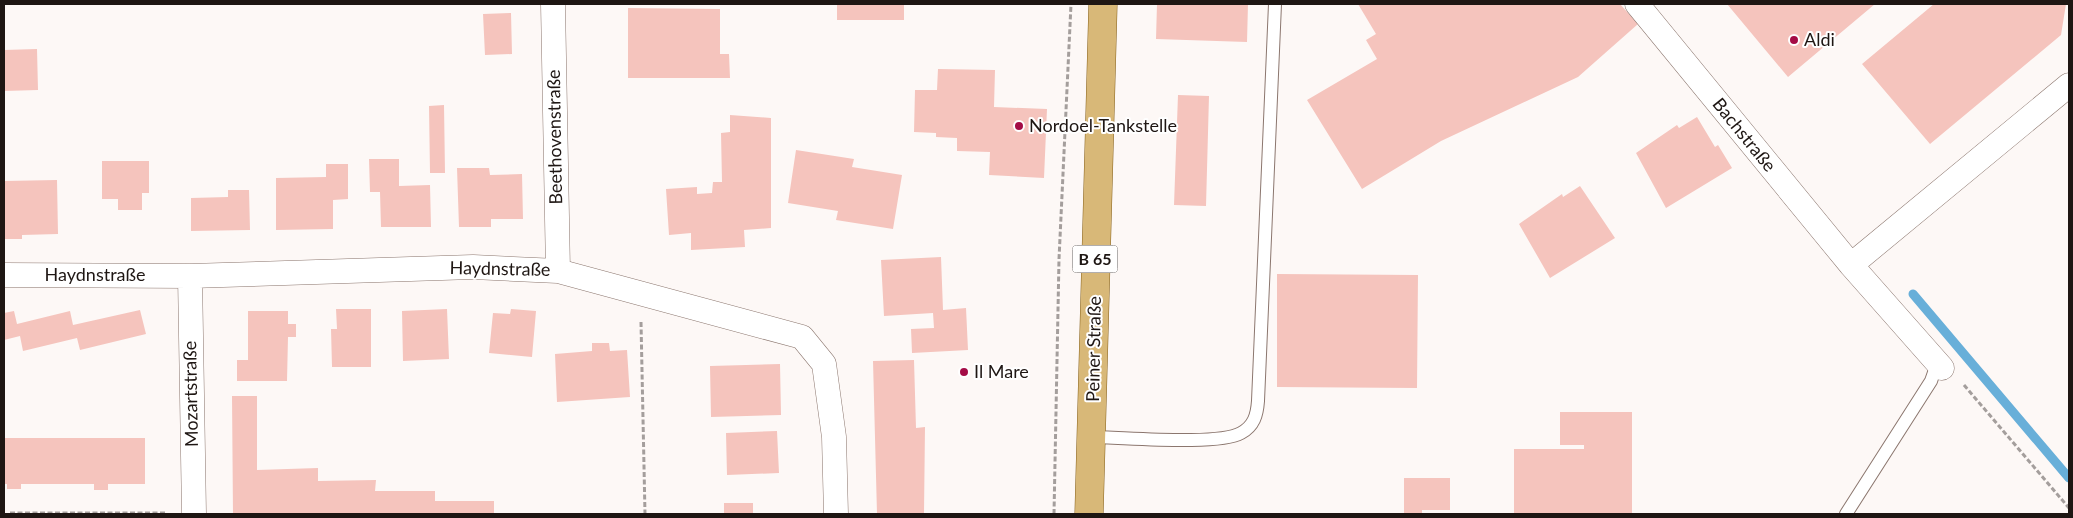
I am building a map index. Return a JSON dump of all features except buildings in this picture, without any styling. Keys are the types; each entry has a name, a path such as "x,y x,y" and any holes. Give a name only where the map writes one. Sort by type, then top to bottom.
{"main road":[{"name":"Peiner Straße","path":"1089,514 1103,4"}],"street":[{"name":"Beethovenstraße","path":"553,4 558,270"},
{"name":"Bachstraße","path":"1637,4 1851,265 1939,366"},
{"path":"1851,265 2069,85"},
{"name":"Haydnstraße","path":"4,275 190,276 473,267 558,270 802,337 824,364 834,437 836,514"},
{"name":"Mozartstraße","path":"190,276 194,514"}],"lane":[{"path":"1092,437 1219,439 1240,434 1254,421 1259,391 1275,4"},
{"path":"1846,514 1932,381 1939,366"}],"path":[{"path":"1054,514 1060,259 1071,4"},
{"path":"640,292 645,514"},
{"path":"1939,366 1968,388 2069,508"},
{"path":"10,513 194,514"}],"waterway":[{"path":"1913,294 2069,478"}],"place":[{"name":"Aldi","path":"1794,40"},
{"name":"Nordoel-Tankstelle","path":"1019,126"},
{"name":"Il Mare","path":"964,372"}]}
